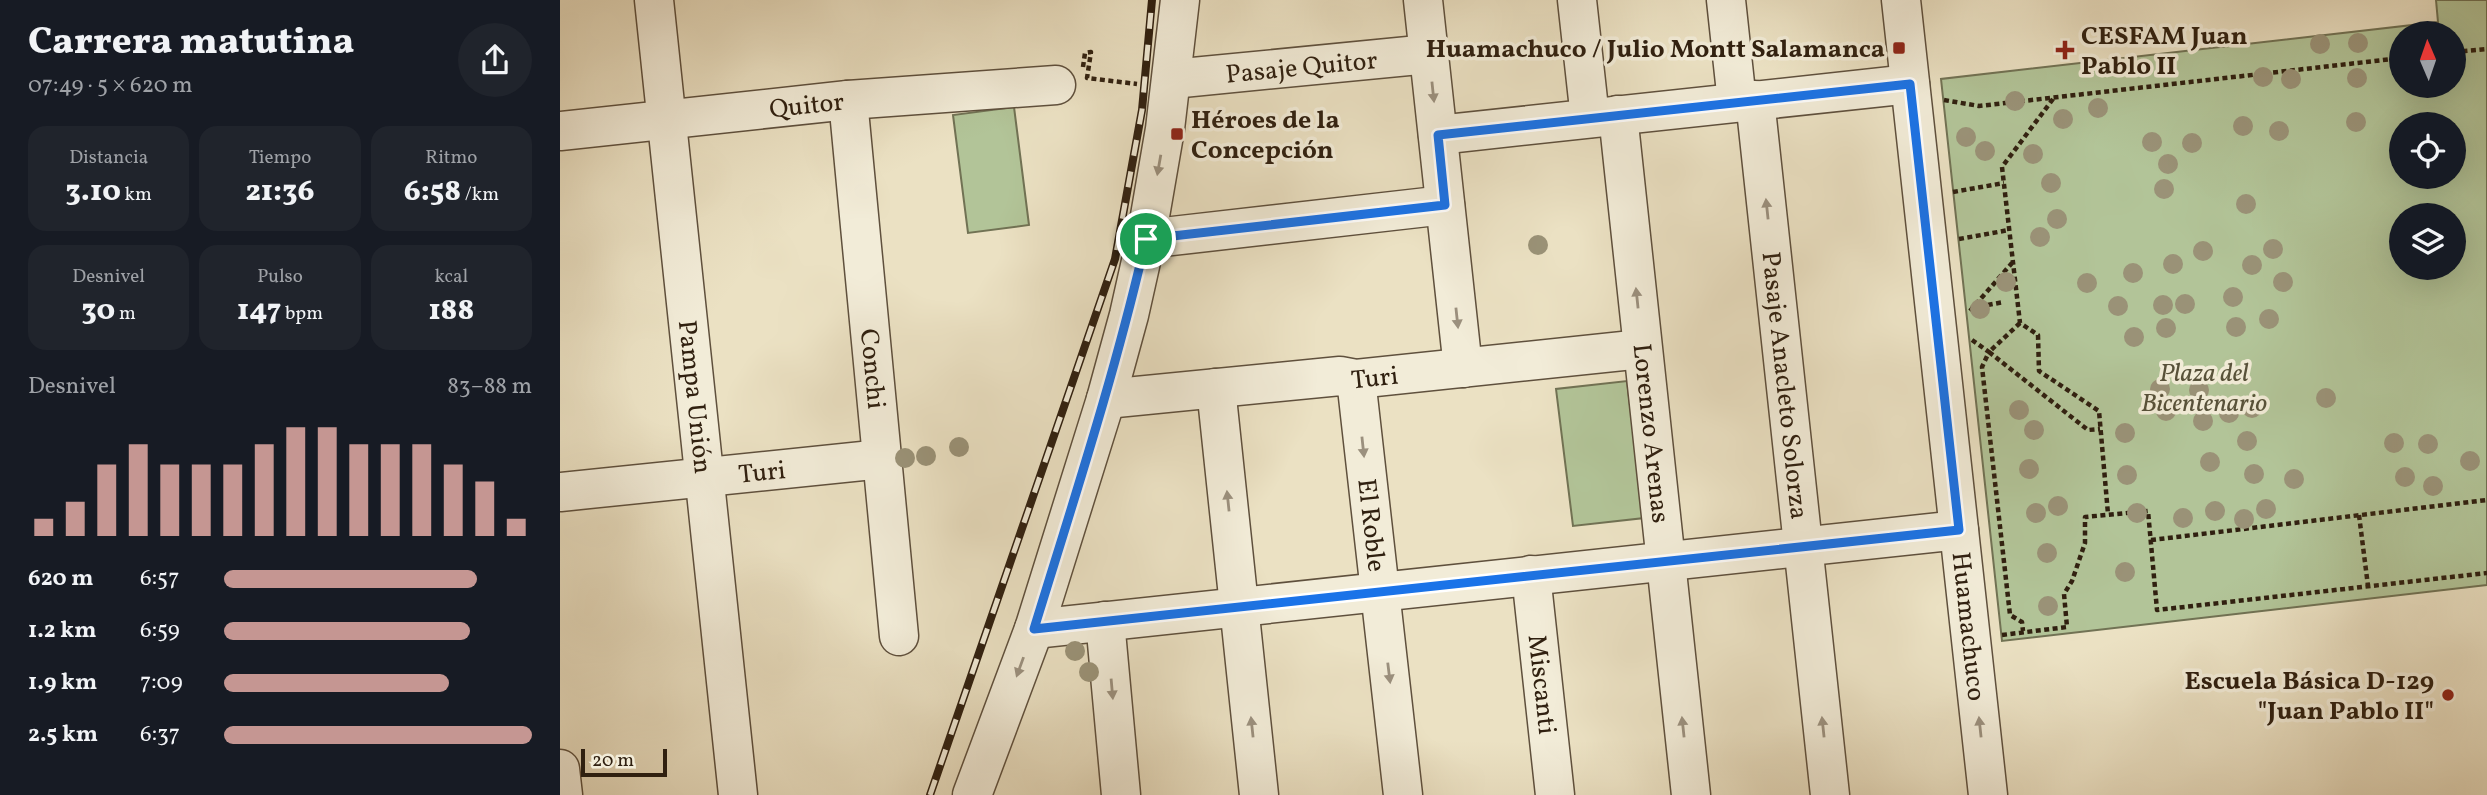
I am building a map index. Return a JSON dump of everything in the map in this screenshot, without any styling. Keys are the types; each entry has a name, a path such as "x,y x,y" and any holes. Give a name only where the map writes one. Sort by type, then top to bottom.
{"street":[{"name":"Pampa Unión","path":"654,0 738,795"},
{"path":"972,795 1034,629 1106,399 1129,315 1146,239 1171,84 1180,0"},
{"path":"1423,0 1463,368"},
{"name":"Lorenzo Arenas","path":"1577,0 1604,117 1642,349 1691,795"},
{"name":"Pasaje Anacleto Solorza","path":"1726,0 1746,101 1803,546 1830,795"},
{"name":"Huamachuco","path":"1901,0 1925,91 1959,530 1988,795"},
{"name":"Pasaje Quitor","path":"1171,84 1429,54"},
{"name":"Quitor","path":"560,131 848,100 1053,85"},
{"path":"1438,135 1746,101 1925,91"},
{"name":"Conchi","path":"848,100 899,636"},
{"path":"1146,239 1445,205"},
{"name":"Turi","path":"1106,399 1340,376 1356,379 1642,349"},
{"name":"El Roble","path":"1356,379 1403,795"},
{"path":"1216,388 1259,795"},
{"name":"Turi","path":"560,492 882,459"},
{"path":"1034,629 1959,530"},
{"name":"Miscanti","path":"1531,575 1555,795"},
{"path":"1105,621 1121,795"},
{"path":"560,769 563,795"}],"path":[{"path":"2466,51 2487,49"},
{"path":"1053,85 1051,81 1081,79 1086,52 1091,52 1087,78 1158,87 1159,82 1162,82 1161,88 1171,84"},
{"path":"1925,91 1979,106 2389,59"},
{"path":"2054,98 2002,167 2020,323 2038,335 2039,371 2099,411 2108,514"},
{"path":"1951,192 2004,183"},
{"path":"1956,239 2009,230"},
{"path":"1968,316 1971,308 2013,262"},
{"path":"1958,311 2004,302"},
{"path":"2020,323 1989,352 1982,367 2010,615 2022,622 2023,631"},
{"path":"1970,329 1972,342 1989,352 2088,430 2100,429"},
{"path":"2151,540 2487,500"},
{"path":"1970,635 2000,635 2067,627 2064,594 2085,543 2085,517 2108,514 2148,511 2157,610 2487,573"},
{"path":"2359,515 2368,586"}],"green space":[{"name":"Plaza del Bicentenario","path":"2436,0 2487,0 2487,585 2002,641 1941,79 2389,28 2389,98 2466,98 2466,21 2438,21"},
{"path":"1014,107 1029,225 968,233 953,115"},
{"path":"1627,381 1644,518 1573,526 1556,389"}],"railway":[{"path":"930,795 1115,259 1142,110 1152,0"}],"place":[{"name":"Huamachuco / Julio Montt Salamanca","path":"1899,48"},
{"name":"CESFAM Juan Pablo II","path":"2065,50"},
{"name":"Héroes de la Concepción","path":"1177,134"},
{"name":"Escuela Básica D-129 \"Juan Pablo II\"","path":"2448,695"}],"route":[{"path":"1910,84 1959,530 1034,629 1106,399 1146,239 1445,205 1438,135 1910,84"}]}
